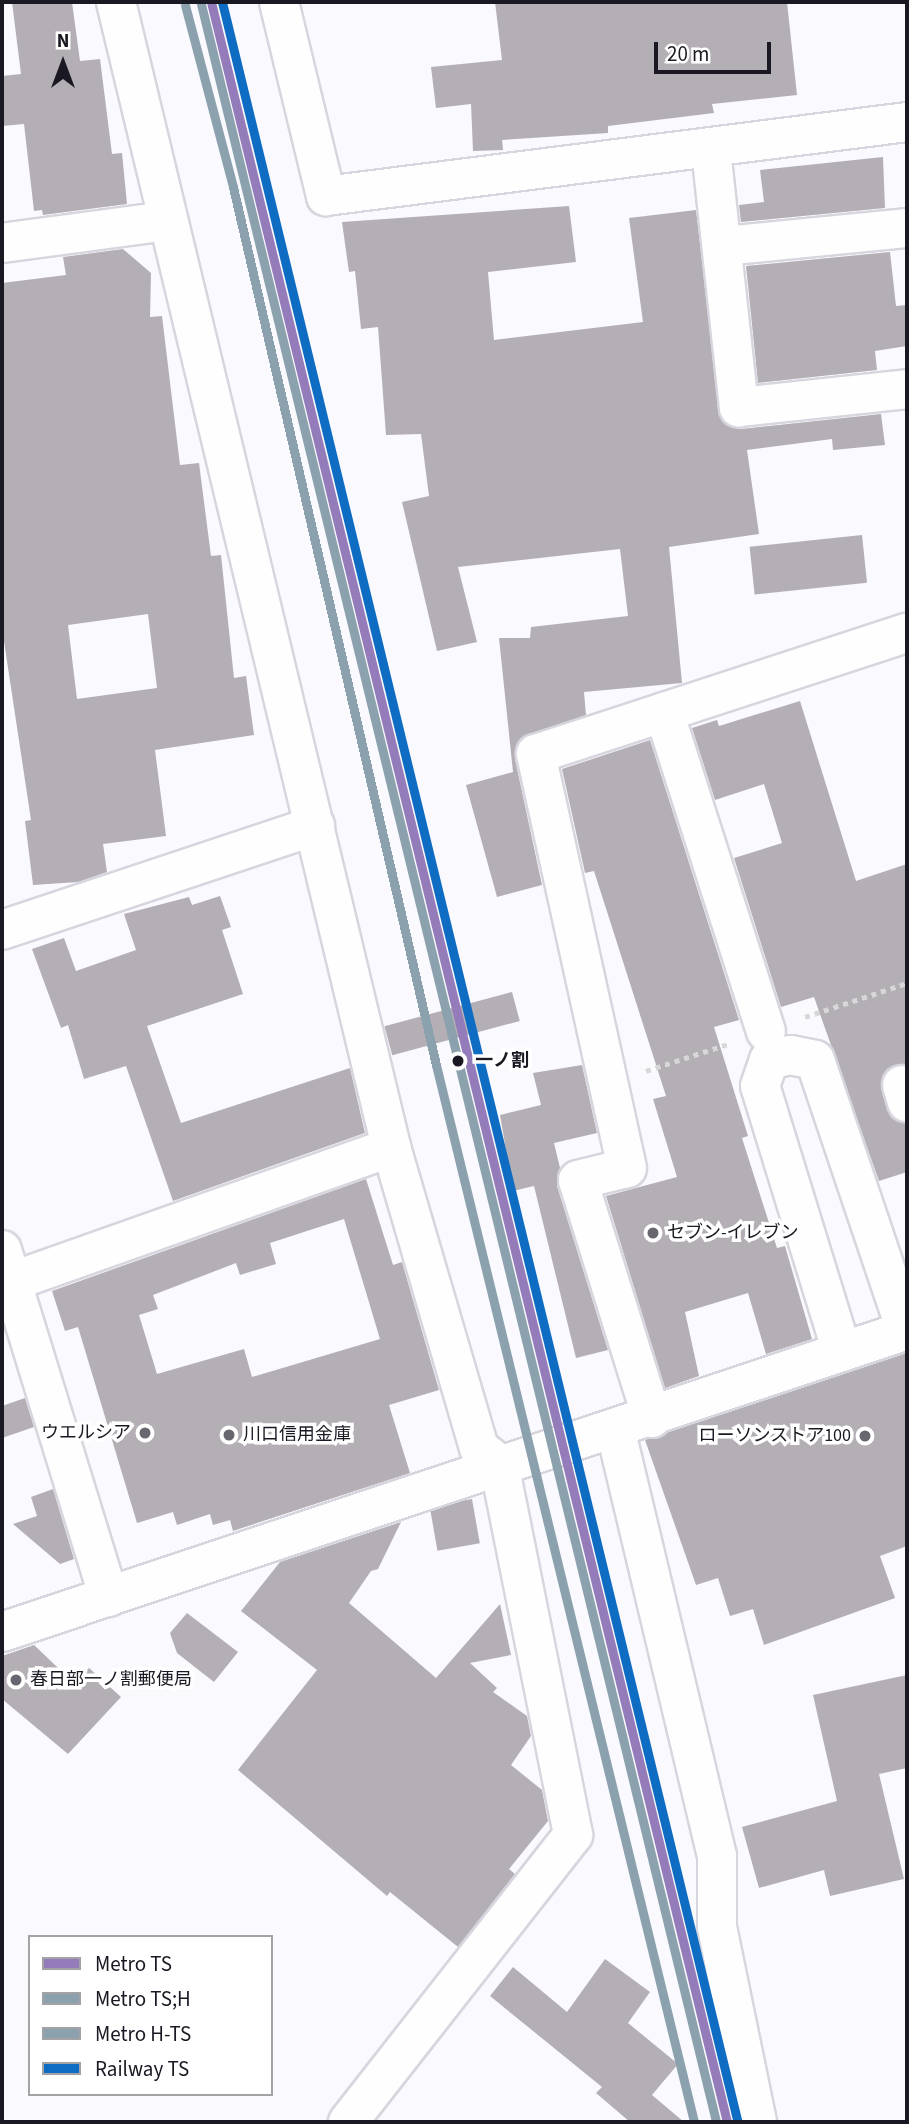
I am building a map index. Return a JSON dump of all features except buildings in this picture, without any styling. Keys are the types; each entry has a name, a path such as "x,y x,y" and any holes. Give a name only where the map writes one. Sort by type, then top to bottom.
{"street":[{"path":"116,2 166,221 391,1147 479,1448 499,1464 573,1835 348,2122"},
{"path":"279,2 326,196 907,122"},
{"path":"711,149 724,246 739,407 907,389"},
{"path":"2,243 166,221"},
{"path":"724,246 907,228"},
{"path":"652,1418 579,1180 627,1168 536,754 907,633"},
{"path":"664,712 765,1031"},
{"path":"2,930 315,826"},
{"path":"2,1632 499,1464 652,1418 907,1331 815,1060 790,1055 769,1060 760,1086 842,1352"},
{"path":"109,1597 5,1272 391,1147"},
{"path":"615,1428 717,1856 717,1927 757,2122"}],"metro line":[{"name":"TS","path":"211,2 727,2122"},
{"name":"TS;H","path":"201,4 716,2122"},
{"name":"H-TS","path":"185,5 233,187 436,1065 694,2122"}],"rail line":[{"name":"TS","path":"222,2 737,2120"}],"place":[{"name":"一ノ割","path":"458,1061"},
{"name":"セブン-イレブン","path":"653,1233"},
{"name":"ウエルシア","path":"145,1433"},
{"name":"川口信用金庫","path":"229,1435"},
{"name":"ローソンストア100","path":"865,1436"},
{"name":"春日部一ノ割郵便局","path":"16,1680"}]}
